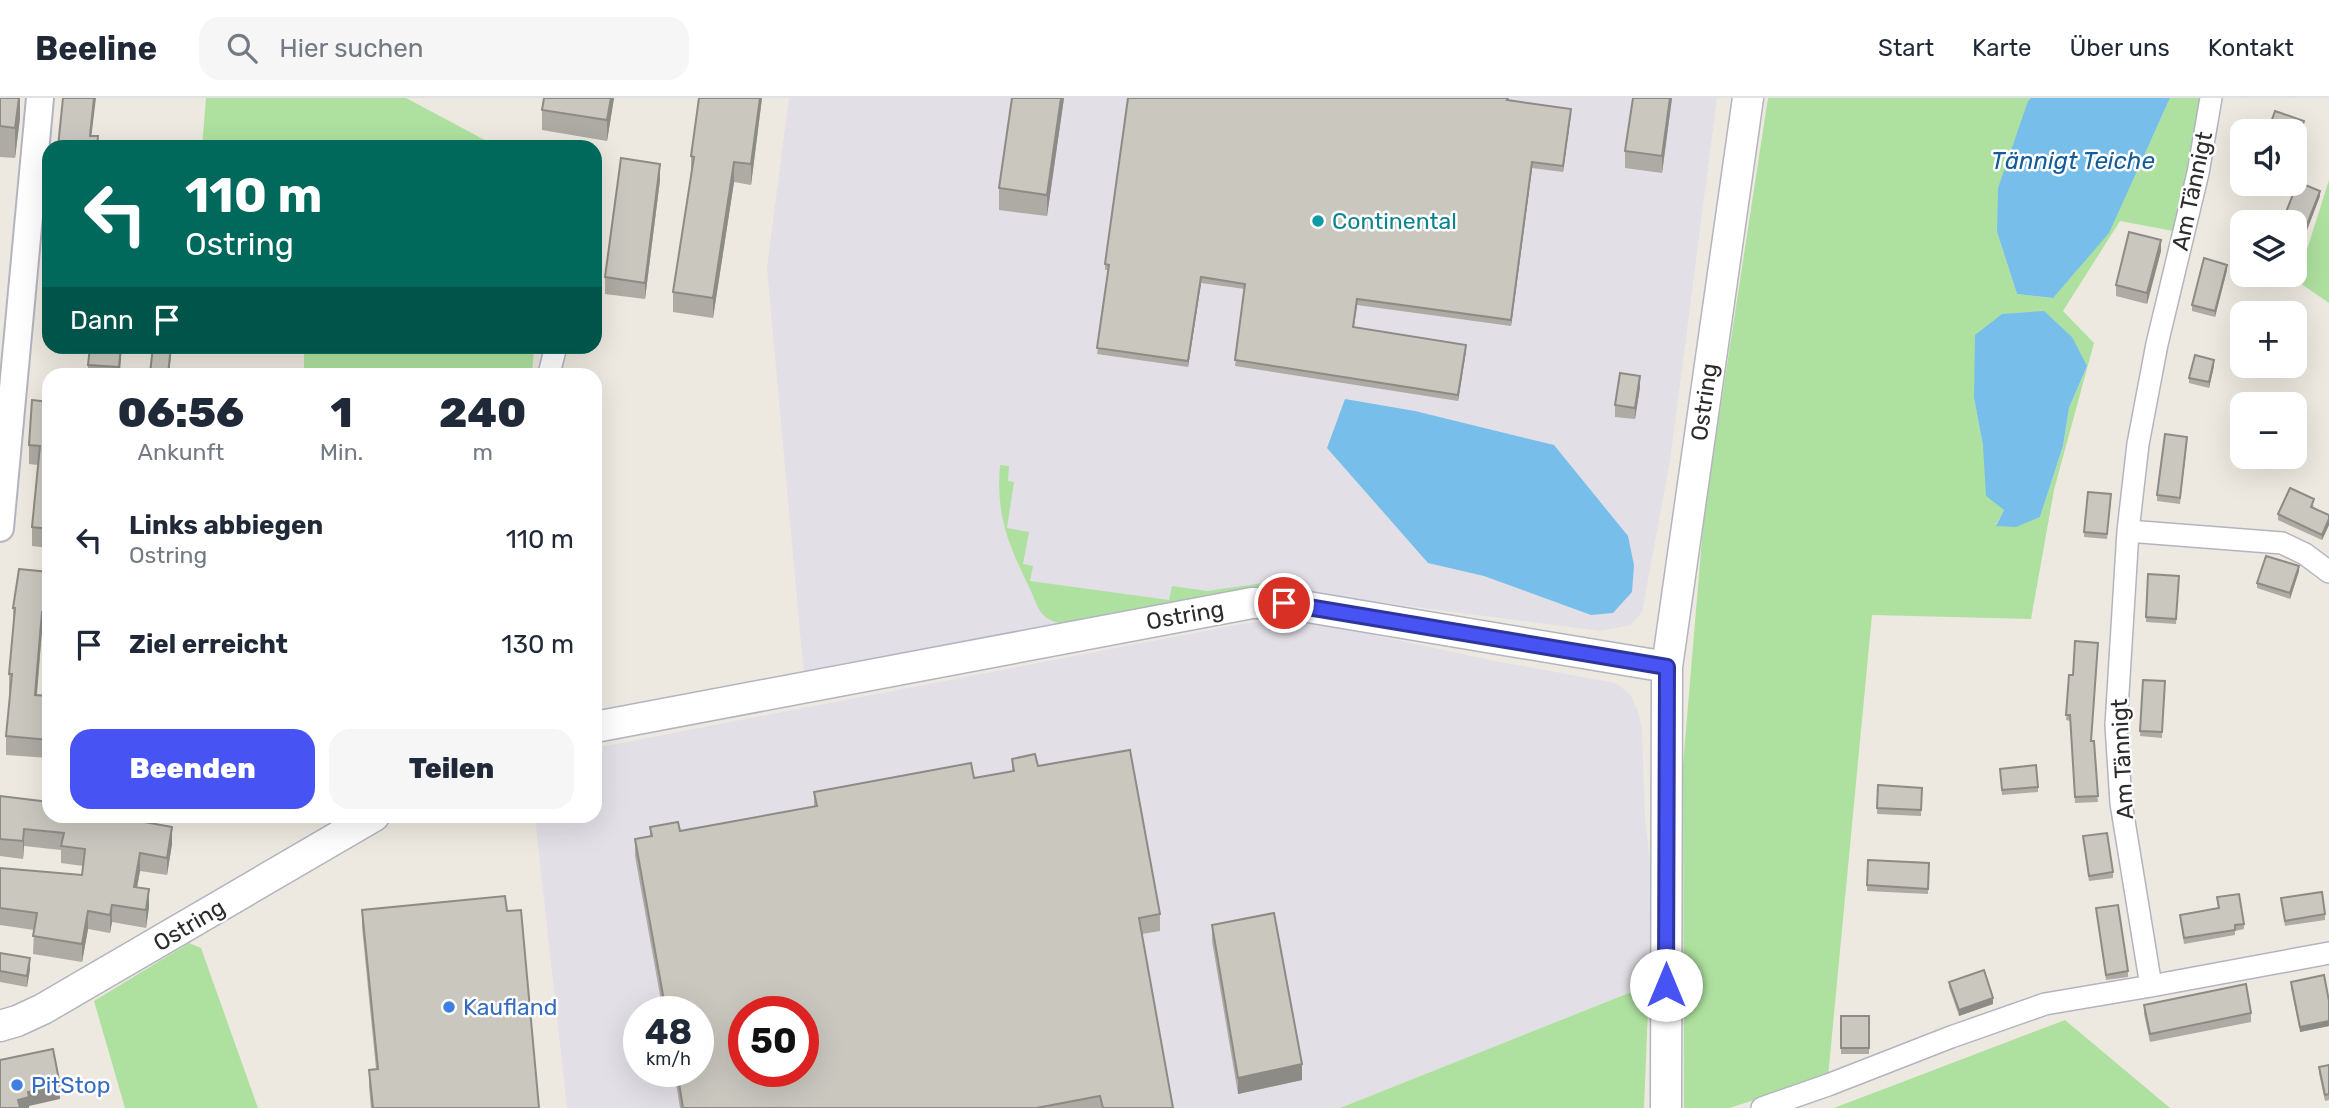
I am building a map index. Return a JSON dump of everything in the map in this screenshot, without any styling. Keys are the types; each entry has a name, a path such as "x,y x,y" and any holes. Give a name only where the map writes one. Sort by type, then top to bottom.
{"main road":[{"name":"Ostring","path":"602,726 1252,603 1284,603 1667,667 1748,98"},
{"path":"1665,1108 1667,667"},
{"name":"Ostring","path":"0,1026 43,1009 362,823"}],"street":[{"path":"0,528 40,98"},
{"name":"Am Tännigt","path":"2151,986 2121,803 2116,725 2128,531 2138,444 2154,357 2198,173 2211,98"},
{"path":"2128,531 2282,543 2305,554 2329,572"},
{"path":"1762,1108 2045,1004 2329,953"}],"shaded area":[{"path":"789,98 1717,98 1670,461 1642,612 1631,625 1600,631 1285,590 1253,591 1013,632 804,676 767,268"},
{"path":"1303,620 1495,661 1615,683 1630,694 1639,714 1642,731 1645,820 1651,868 1649,985 1340,1108 567,1108 536,823 602,823 602,747 1247,623"}],"green space":[{"path":"206,98 406,98 485,140 203,140"},
{"path":"1768,98 2031,98 2028,101 1997,232 2017,294 2052,298 2103,228 2146,151 2170,98 2211,98 2184,233 2120,221 2063,311 2094,343 2054,490 2031,619 1872,615 1828,1077 1729,1108 1684,1108 1683,765 1704,515","holes":["2087,366 2069,408 2063,446 2040,517 1996,525 2004,510 1983,446 1974,398"]},
{"path":"2329,180 2329,303 2306,287 2307,249"},
{"path":"304,354 533,354 532,368 304,368"},
{"path":"1000,465 1009,466 1008,481 1014,482 1007,528 1029,532 1023,564 1033,566 1030,581 1169,600 1172,586 1207,591 1277,581 1293,583 1292,590 1253,591 1060,623 1053,621 1043,615 1037,606 1005,529 1000,500"},
{"path":"189,943 201,948 258,1108 125,1108 94,1001"},
{"path":"1649,985 1644,1108 1340,1108"},
{"path":"2065,1020 2170,1108 1834,1108"}],"water":[{"name":"Tännigt Teiche","path":"2031,98 2170,98 2109,233 2053,298 2017,294 1997,232 1998,188"},
{"path":"2044,311 2072,337 2087,366 2069,408 2063,446 2040,517 2016,527 1996,526 2004,510 1986,496 1983,446 1974,398 1975,335 2002,314"},
{"path":"1345,399 1415,411 1554,445 1628,536 1634,565 1632,592 1613,613 1591,615 1484,576 1428,563 1327,448"}],"building":[{"path":"0,98 19,98 15,128 0,126"},
{"path":"63,98 94,98 90,136 98,136 98,140 59,140"},
{"path":"544,98 611,98 607,120 542,110"},
{"path":"699,98 760,98 751,164 734,162 713,298 673,292 694,157 691,156"},
{"path":"1012,98 1061,98 1047,195 999,188"},
{"name":"Continental","path":"1128,98 1508,98 1507,100 1571,109 1563,166 1532,162 1511,320 1357,299 1353,327 1466,345 1458,395 1235,360 1245,284 1201,277 1188,361 1097,348 1109,265 1105,264"},
{"path":"1633,98 1670,98 1662,156 1625,151"},
{"path":"2275,111 2298,119 2272,119"},
{"path":"621,158 660,164 645,283 605,277"},
{"path":"2307,186 2320,191 2307,224 2307,210 2287,210 2292,196 2307,196"},
{"path":"2129,232 2161,240 2147,293 2116,285"},
{"path":"2204,258 2227,265 2215,311 2192,305"},
{"path":"89,354 120,354 119,367 88,365"},
{"path":"152,354 170,354 169,368 151,368"},
{"path":"2195,355 2214,360 2209,382 2189,378"},
{"path":"1620,373 1640,376 1635,408 1615,405"},
{"path":"32,400 42,401 42,528 32,527 40,446 29,445"},
{"path":"2165,434 2187,437 2180,498 2157,495"},
{"path":"2290,488 2314,499 2311,507 2329,515 2322,535 2278,514"},
{"path":"2088,492 2111,494 2107,534 2084,532"},
{"path":"2266,556 2299,566 2290,593 2257,583"},
{"path":"19,569 42,571 42,612 35,695 42,696 42,739 6,736 12,674 9,674 13,608"},
{"path":"2148,574 2179,576 2176,619 2146,617"},
{"path":"2075,641 2098,643 2091,741 2094,741 2098,796 2075,797 2070,715 2066,715 2069,675 2073,675"},
{"path":"2143,680 2165,681 2162,732 2140,731"},
{"path":"1130,750 1160,914 1139,918 1173,1108 1103,1108 1100,1096 1036,1108 683,1108 680,1087 714,1087 714,996 663,996 635,839 652,836 650,827 678,822 680,831 817,806 814,792 971,763 974,778 1014,771 1012,759 1035,754 1038,766"},
{"path":"2036,765 2038,787 2002,790 2000,769"},
{"path":"1878,785 1922,788 1921,810 1877,808"},
{"path":"0,796 42,801 42,823 150,823 172,827 167,858 140,853 134,887 149,889 146,910 112,905 110,915 88,911 82,944 33,936 37,913 0,908 0,868 82,875 85,849 61,846 64,833 24,829 23,841 0,839"},
{"path":"2107,833 2113,872 2089,876 2083,836"},
{"path":"1868,860 1929,863 1928,889 1867,885"},
{"path":"2322,892 2325,914 2285,921 2281,898"},
{"path":"2239,894 2244,924 2235,925 2235,930 2184,938 2180,915 2219,908 2217,897"},
{"name":"Kaufland","path":"505,896 507,911 521,910 539,1108 373,1108 369,1070 378,1069 362,910"},
{"path":"2118,905 2128,971 2106,975 2096,908"},
{"path":"1274,913 1302,1064 1238,1078 1212,925"},
{"path":"0,953 30,958 27,976 0,971"},
{"path":"1984,970 1993,998 1959,1010 1949,982"},
{"path":"2324,975 2329,1001 2329,1021 2300,1027 2291,982"},
{"path":"2246,984 2251,1013 2150,1034 2144,1005"},
{"path":"1841,1016 1869,1016 1869,1048 1841,1048"},
{"path":"53,1049 60,1085 28,1092 29,1097 18,1100 20,1108 0,1108 0,1060"},
{"path":"2329,1065 2329,1094 2325,1095 2319,1067"}],"place":[{"name":"Continental","path":"1318,221"},
{"name":"Kaufland","path":"449,1007"},
{"name":"PitStop","path":"17,1085"}],"route":[{"path":"1284,603 1667,667 1666,985"}]}
